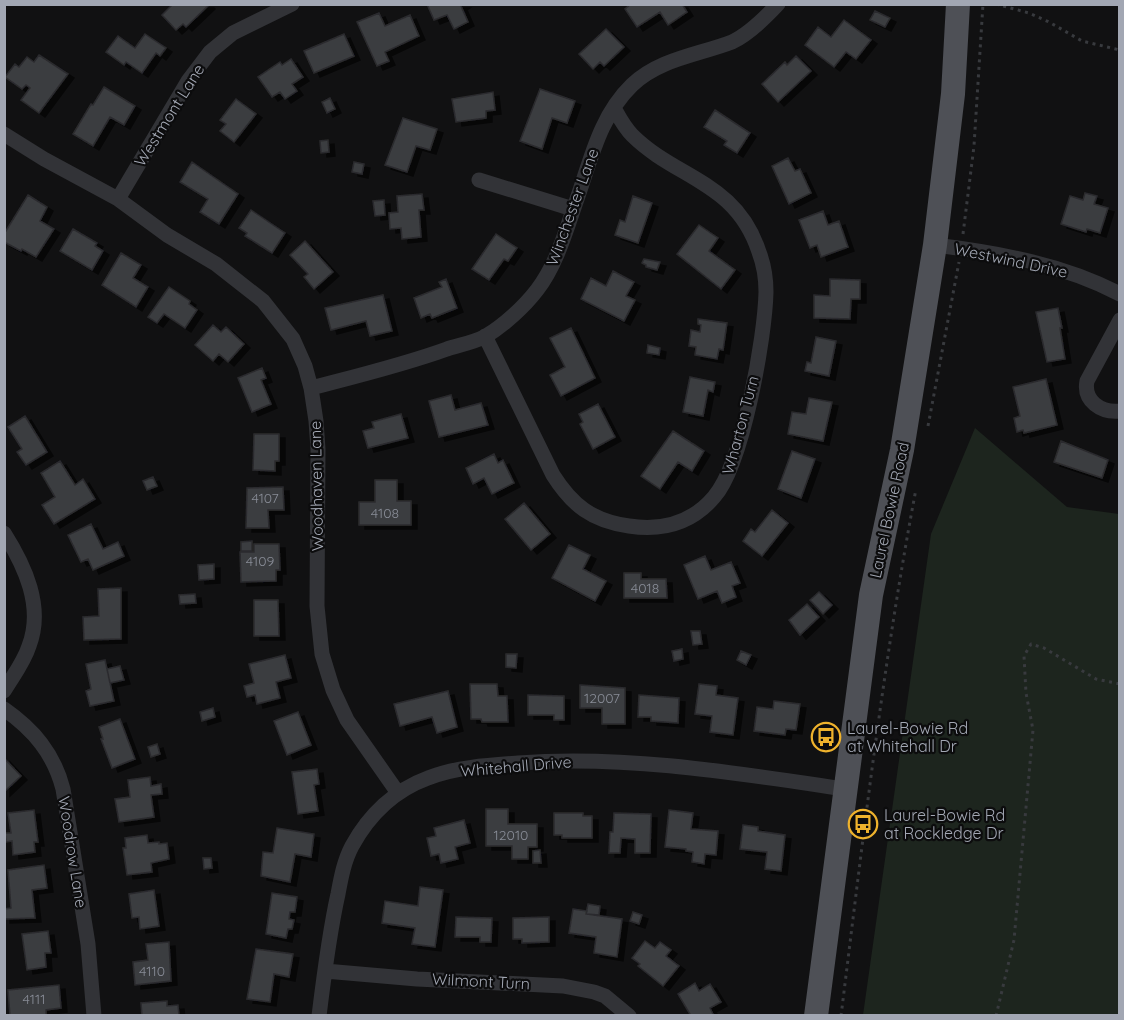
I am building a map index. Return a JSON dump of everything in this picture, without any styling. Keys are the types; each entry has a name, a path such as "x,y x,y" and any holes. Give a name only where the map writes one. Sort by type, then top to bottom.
{"main road":[{"name":"Laurel Bowie Road","path":"816,1016 871,595 902,450 935,245 953,94 958,4"}],"street":[{"name":"Westmont Lane","path":"118,199 188,81 210,52 233,33 292,4"},
{"name":"Winchester Lane","path":"311,388 433,354 485,336 513,315 536,292 548,273 561,244 596,140 614,108 632,86 642,77 678,59 733,41 778,4"},
{"name":"Wharton Turn","path":"485,336 553,475 565,494 574,503 605,521 639,528 655,528 671,526 684,521 706,506 716,495 726,478 735,454 760,347 766,291 763,263 752,234 729,202 699,179 639,141 629,132 614,108"},
{"name":"Woodhaven Lane","path":"4,134 44,159 118,199 167,235 216,264 263,301 293,339 305,366 311,388 318,449 317,606 321,654 333,690 347,720 398,793"},
{"path":"479,180 573,209"},
{"name":"Westwind Drive","path":"935,245 1051,266 1082,276 1119,294"},
{"path":"1119,320 1087,381 1086,389 1090,401 1097,406 1112,412 1119,411"},
{"path":"4,533 28,576 34,616 30,646 4,691"},
{"name":"Woodrow Lane","path":"4,709 27,727 41,742 58,770 88,944 94,1016"},
{"name":"Whitehall Drive","path":"319,1016 333,917 343,869 351,847 378,810 398,793 429,777 460,770 523,763 596,761 719,771 845,789"},
{"name":"Wilmont Turn","path":"324,971 417,979 563,986 605,996 629,1016"}],"path":[{"path":"928,426 961,248 974,146 983,4"},
{"path":"996,4 1029,13 1082,41 1119,50"},
{"path":"842,1016 886,664 917,483"},
{"path":"996,1016 1014,940 1033,730 1026,693 1024,656 1031,644 1038,646 1095,679 1119,684"}],"shaded area":[{"path":"975,428 1067,507 1119,514 1119,1015 863,1015 931,534"}],"building":[{"path":"173,4 209,5 186,27 183,24 176,30 162,15"},
{"path":"427,4 464,4 461,6 468,22 454,29 447,15 434,20"},
{"path":"631,4 682,4 687,12 668,25 660,12 637,27 625,9"},
{"path":"875,11 890,18 885,27 870,20"},
{"path":"379,13 385,26 410,15 419,36 385,52 389,61 377,66 357,22"},
{"path":"844,20 871,40 856,59 846,52 834,67 805,45 818,27 831,37"},
{"path":"606,29 624,47 604,66 600,62 593,69 579,54"},
{"path":"145,34 166,48 160,56 156,53 142,73 126,62 124,65 106,52 118,36 135,48"},
{"path":"344,34 354,56 314,73 304,51"},
{"path":"39,55 68,74 39,113 21,100 30,88 26,85 22,89 5,77 15,64 19,67 27,57 34,62"},
{"path":"796,56 811,71 778,102 762,84 785,62 787,65"},
{"path":"291,59 303,77 292,84 297,91 285,99 280,92 272,97 258,77 280,62 282,65"},
{"path":"104,87 135,106 124,125 110,117 93,146 73,134"},
{"path":"540,89 575,101 567,123 552,118 542,149 520,141"},
{"path":"493,92 495,110 486,111 486,118 456,122 452,99"},
{"path":"330,98 335,109 327,113 322,102"},
{"path":"236,99 256,114 234,142 220,131 226,124 220,120"},
{"path":"715,110 750,133 737,153 724,145 727,141 704,127"},
{"path":"403,118 437,129 430,150 416,146 407,172 385,165"},
{"path":"328,140 329,152 321,153 320,141"},
{"path":"788,158 795,171 800,169 811,193 789,204 772,166"},
{"path":"192,162 238,194 219,224 200,212 208,199 180,182"},
{"path":"354,162 364,164 362,174 352,172"},
{"path":"1085,193 1097,196 1094,204 1108,208 1100,233 1087,229 1086,232 1061,224 1070,196 1083,200"},
{"path":"422,194 424,210 419,210 421,237 402,239 401,228 390,229 389,213 398,212 397,196"},
{"path":"28,195 47,207 40,221 54,229 36,257 4,242 4,234"},
{"path":"633,196 652,203 638,243 615,235 620,220 625,222"},
{"path":"384,200 385,215 375,216 373,201"},
{"path":"251,210 285,233 272,253 245,236 247,233 239,228"},
{"path":"823,211 828,225 839,221 848,247 821,257 817,245 810,248 799,220"},
{"path":"699,225 718,238 709,251 735,270 721,289 677,254"},
{"path":"73,229 97,243 95,246 103,251 92,270 60,251"},
{"path":"496,234 517,248 508,261 504,259 489,280 472,269"},
{"path":"305,241 333,272 314,289 304,277 308,274 290,255"},
{"path":"121,253 141,265 133,278 148,287 136,307 102,285"},
{"path":"644,259 660,262 657,270 646,267 642,263"},
{"path":"613,271 634,282 626,296 635,300 624,321 581,299 591,278 606,286"},
{"path":"446,279 457,308 432,318 430,314 421,318 414,298 442,287 439,282"},
{"path":"830,279 860,280 860,299 851,299 850,319 814,318 814,295 830,296"},
{"path":"169,287 190,301 189,304 197,310 185,328 164,314 157,323 148,317"},
{"path":"383,295 392,331 370,336 366,321 331,330 325,308"},
{"path":"1058,308 1065,359 1047,362 1036,312"},
{"path":"698,319 727,323 723,350 719,349 717,359 695,355 696,347 689,346 691,330 700,332 701,325 698,324"},
{"path":"213,325 221,332 226,327 244,344 228,362 219,354 213,361 195,345"},
{"path":"571,328 595,378 561,396 550,375 565,367 550,338"},
{"path":"816,337 836,341 829,376 805,371 807,362 811,363"},
{"path":"648,345 660,348 659,355 647,353"},
{"path":"262,368 266,378 261,380 271,404 252,412 238,378"},
{"path":"690,377 715,382 713,392 708,390 703,416 683,412"},
{"path":"1046,379 1057,425 1024,433 1023,430 1017,432 1014,418 1020,416 1013,387"},
{"path":"451,395 455,410 481,403 488,425 439,437 429,401"},
{"path":"809,398 832,402 823,441 788,434 792,412 806,414"},
{"path":"598,404 615,437 593,449 580,424 583,422 579,414"},
{"path":"401,414 408,438 368,448 363,431 374,428 372,422"},
{"path":"25,416 47,452 26,465 17,452 22,449 8,427"},
{"path":"673,431 704,451 692,471 678,462 660,489 641,476"},
{"path":"254,434 279,434 279,461 275,461 275,471 253,470"},
{"path":"1061,441 1108,460 1102,478 1054,462"},
{"path":"792,451 815,459 801,498 778,489"},
{"path":"494,454 498,463 503,460 514,483 492,494 484,478 473,484 466,468"},
{"path":"60,461 75,485 83,479 95,499 54,524 42,505 55,497 41,473"},
{"path":"153,477 157,486 147,490 143,481"},
{"path":"375,480 397,480 397,501 411,501 411,525 359,525 359,502 375,502"},
{"path":"283,487 284,510 268,510 269,528 246,528 247,488"},
{"path":"524,503 550,534 531,550 505,519"},
{"path":"772,510 788,523 762,556 743,541 751,529 755,532"},
{"path":"91,524 103,549 118,542 124,556 93,570 88,559 81,562 68,535"},
{"path":"252,541 252,551 241,551 241,542"},
{"path":"254,544 279,544 280,570 276,570 276,581 241,582 240,552 254,552"},
{"path":"569,545 590,555 583,569 606,581 595,601 552,578"},
{"path":"705,556 711,570 731,562 740,583 732,586 736,597 722,603 717,591 698,599 684,565"},
{"path":"214,564 214,579 199,580 198,565"},
{"path":"624,573 641,573 641,579 666,579 667,598 624,598"},
{"path":"121,588 121,639 84,640 83,617 99,616 98,589"},
{"path":"819,592 832,605 823,614 810,600"},
{"path":"195,594 196,603 180,604 179,595"},
{"path":"254,600 278,600 279,636 254,636"},
{"path":"807,604 819,617 800,635 789,620"},
{"path":"691,631 700,631 702,644 693,645"},
{"path":"682,649 683,659 674,661 672,651"},
{"path":"741,651 751,655 746,665 737,660"},
{"path":"506,654 517,654 516,668 506,667"},
{"path":"285,655 291,678 276,682 280,698 257,704 255,695 247,697 244,686 254,683 249,664"},
{"path":"105,660 114,701 90,706 86,691 91,689 86,664"},
{"path":"120,666 124,680 110,683 107,669"},
{"path":"470,684 497,684 498,696 507,696 508,722 482,722 481,719 471,719"},
{"path":"699,684 717,686 716,695 738,698 733,735 710,732 712,716 695,714"},
{"path":"580,685 625,688 625,724 602,724 602,708 580,708"},
{"path":"448,691 457,727 437,733 432,717 400,726 394,704"},
{"path":"528,695 564,696 564,720 554,720 554,715 528,715"},
{"path":"639,695 679,698 678,723 651,721 651,717 638,717"},
{"path":"774,701 800,704 796,730 786,729 785,735 754,731 757,707 773,709"},
{"path":"213,708 215,717 202,721 200,712"},
{"path":"298,712 311,745 287,755 274,721"},
{"path":"120,719 135,759 112,768 99,727"},
{"path":"157,744 160,754 151,757 148,747"},
{"path":"4,758 21,776 4,792"},
{"path":"317,769 319,784 314,785 318,811 298,814 292,772"},
{"path":"150,777 151,786 161,784 162,794 151,795 154,817 119,822 115,799 130,797 128,780"},
{"path":"486,809 508,809 508,824 537,824 537,847 528,847 528,859 512,859 512,846 486,846"},
{"path":"34,810 38,842 34,842 35,852 13,855 12,841 6,842 5,833 11,833 8,813"},
{"path":"669,810 693,813 691,829 718,831 716,855 705,854 704,864 692,862 693,852 665,847"},
{"path":"554,813 583,813 583,816 592,816 592,838 562,838 562,835 554,835"},
{"path":"614,813 651,814 650,853 635,853 635,839 621,838 620,853 609,853"},
{"path":"464,820 470,843 455,847 458,859 441,863 439,854 431,856 427,838 436,836 434,828"},
{"path":"743,825 758,827 758,831 785,835 781,871 765,869 767,852 740,849"},
{"path":"277,828 314,834 311,857 295,854 290,882 261,876 263,852 273,853"},
{"path":"147,835 148,843 167,843 169,859 151,863 152,872 127,875 123,848 126,848 125,838"},
{"path":"540,850 541,863 533,863 533,851"},
{"path":"203,858 211,858 212,868 204,869"},
{"path":"44,865 47,888 32,890 35,918 4,919 4,909 11,908 8,870"},
{"path":"420,887 443,890 435,947 412,944 415,928 382,923 385,901 418,906"},
{"path":"154,890 159,926 140,929 139,917 132,918 129,894"},
{"path":"272,893 297,897 295,912 290,912 289,919 294,920 292,929 288,929 286,938 266,934"},
{"path":"588,904 600,906 599,915 586,914"},
{"path":"573,909 587,911 586,914 622,919 617,957 594,953 596,937 569,933"},
{"path":"633,912 642,915 639,924 630,921"},
{"path":"456,917 492,918 491,942 480,942 480,937 455,937"},
{"path":"549,917 549,942 522,943 522,939 513,939 513,918"},
{"path":"48,931 51,953 45,953 46,967 27,970 22,934"},
{"path":"645,941 655,948 660,942 671,950 666,956 679,966 663,986 638,966 640,964 632,958"},
{"path":"169,942 171,981 135,985 133,962 148,960 146,944"},
{"path":"256,949 293,954 289,977 274,974 270,1002 247,999"},
{"path":"695,983 699,991 710,984 721,1002 710,1008 714,1016 691,1016 678,994"},
{"path":"59,985 61,1008 46,1010 46,1016 10,1016 8,990"},
{"path":"167,1001 167,1006 178,1005 179,1016 142,1016 141,1003"}],"place":[{"name":"Laurel-Bowie Rd at Whitehall Dr","path":"826,737"},
{"name":"Laurel-Bowie Rd at Rockledge Dr","path":"863,824"}]}
